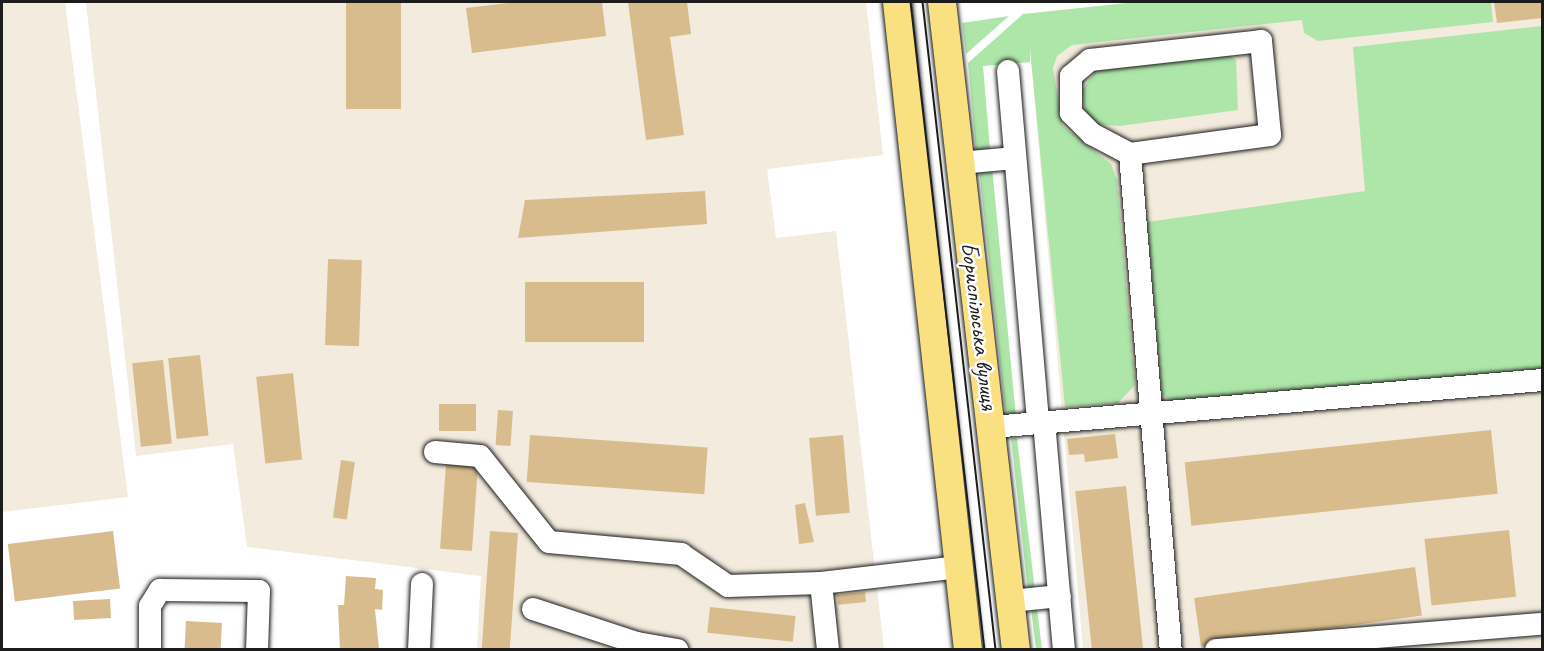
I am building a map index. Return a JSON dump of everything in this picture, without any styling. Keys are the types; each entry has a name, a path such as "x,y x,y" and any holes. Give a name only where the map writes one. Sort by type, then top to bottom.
{"main road":[{"name":"Бориспільська вулиця","path":"897,2 968,650"},
{"name":"Бориспільська вулиця","path":"942,2 1016,650"}],"lane":[{"path":"1261,41 1270,135 1130,154 1092,134 1071,113 1071,76 1090,60 1261,41"},
{"path":"1008,71 1065,650"},
{"path":"1130,154 1171,650"},
{"path":"960,164 1015,158"},
{"path":"992,427 1542,380"},
{"path":"435,452 480,456 549,543 681,554 728,586 821,583 959,567"},
{"path":"821,583 828,650"},
{"path":"419,650 423,584"},
{"path":"150,650 150,606 160,590 259,591 257,650"},
{"path":"1011,601 1060,596"},
{"path":"533,609 637,643 677,650"},
{"path":"1216,650 1542,624"}],"shaded area":[{"path":"2,2 65,2 128,497 2,512"},
{"path":"86,2 866,2 883,155 767,169 776,238 836,231 884,649 477,649 481,576 247,547 233,444 136,456"},
{"path":"1241,2 1542,2 1542,649 1083,649 1029,36"}],"green space":[{"path":"1136,2 1491,2 1493,22 1318,41 1304,33 1302,20 1072,45 1057,56 1053,68 1063,126 1111,164 1117,180 1135,385 1118,403 1065,407 1030,49 1030,62 983,66 990,149 976,151 968,63 1023,14"},
{"path":"1009,16 966,54 962,23"},
{"path":"1542,26 1542,374 1175,404 1162,394 1147,222 1365,191 1353,47"},
{"path":"1229,55 1236,60 1238,110 1120,126 1095,124 1086,117 1082,91 1096,70"},
{"path":"992,167 1016,417 1006,418 979,168"},
{"path":"1011,438 1017,438 1035,591 1028,592"},
{"path":"1037,608 1042,649 1036,649 1031,609"}],"building":[{"path":"346,2 401,2 401,109 346,109"},
{"path":"517,2 602,2 606,36 472,53 466,8"},
{"path":"628,2 687,2 691,34 670,37 684,135 646,140"},
{"path":"1494,2 1542,2 1542,18 1497,23"},
{"path":"705,191 707,224 518,238 525,200"},
{"path":"328,259 362,260 359,346 325,345"},
{"path":"525,282 644,282 644,342 525,342"},
{"path":"200,355 208,436 177,439 168,358"},
{"path":"163,360 172,444 141,447 132,363"},
{"path":"293,373 302,460 265,463 256,377"},
{"path":"439,404 476,404 476,431 439,431"},
{"path":"498,410 513,411 511,446 496,445"},
{"path":"1491,430 1498,494 1191,526 1185,462"},
{"path":"1115,434 1118,458 1085,462 1084,454 1069,455 1067,439"},
{"path":"530,435 708,447 704,494 527,482"},
{"path":"843,435 850,513 816,516 809,438"},
{"path":"341,460 355,462 347,519 333,517"},
{"path":"446,464 478,466 472,551 440,549"},
{"path":"1126,486 1143,650 1092,650 1075,491"},
{"path":"805,503 814,542 799,544 795,505"},
{"path":"1509,530 1516,597 1431,606 1424,539"},
{"path":"113,531 120,589 15,601 8,544"},
{"path":"490,531 518,533 510,650 482,650"},
{"path":"1415,567 1422,616 1201,647 1194,598"},
{"path":"346,576 376,578 375,589 383,590 382,610 375,609 379,649 340,650 338,605 344,605"},
{"path":"865,592 866,602 838,605 837,595"},
{"path":"110,599 111,618 74,620 73,601"},
{"path":"710,607 796,616 793,642 707,633"},
{"path":"186,621 222,623 221,650 184,650"}],"tram line":[{"path":"911,2 985,650"},
{"path":"923,2 996,650"}]}
